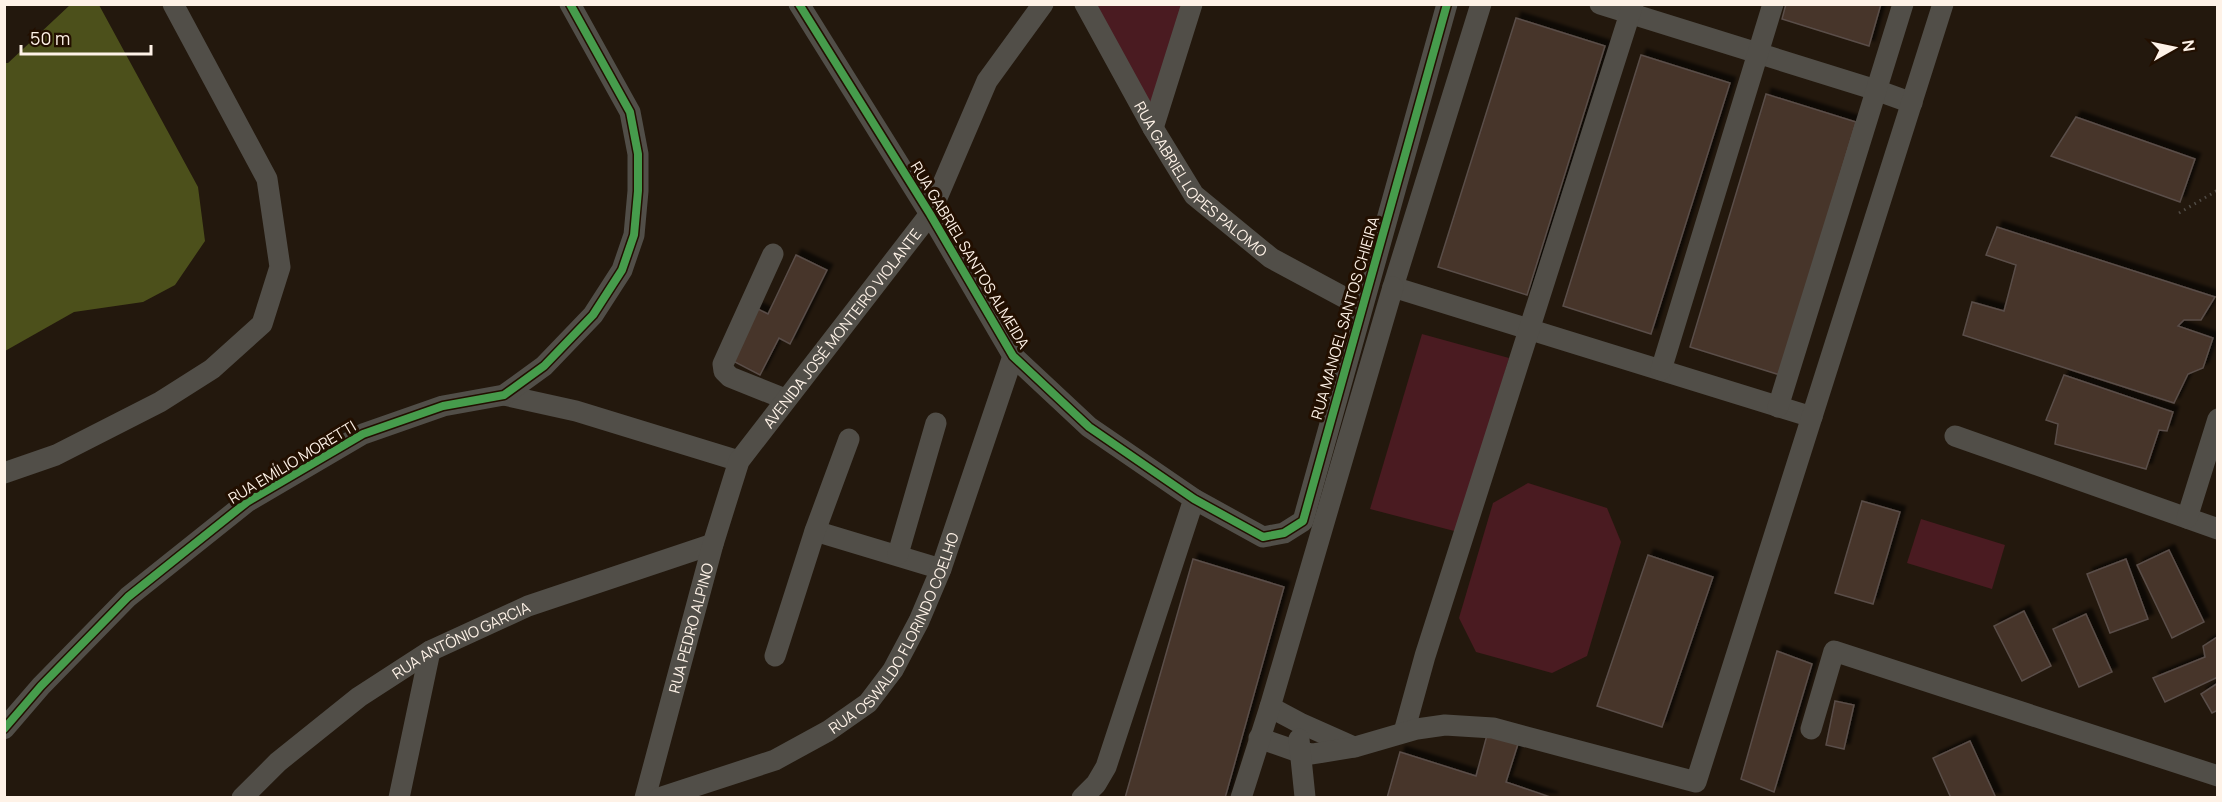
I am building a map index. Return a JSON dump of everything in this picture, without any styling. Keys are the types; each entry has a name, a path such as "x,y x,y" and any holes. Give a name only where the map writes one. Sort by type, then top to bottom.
{"street":[{"path":"4,473 56,455 159,402 212,369 262,324 280,267 267,179 173,4"},
{"name":"RUA EMÍLIO MORETTI","path":"4,729 41,686 128,597 247,502 363,434 443,406 504,394 544,366 593,315 622,270 634,235 638,191 638,154 630,112 570,4"},
{"name":"RUA GABRIEL SANTOS ALMEIDA","path":"799,4 930,214 1013,356 1089,427 1194,499"},
{"name":"AVENIDA JOSÉ MONTEIRO VIOLANTE","path":"739,460 930,214 987,81 1043,4"},
{"name":"RUA GABRIEL LOPES PALOMO","path":"1085,4 1153,128 1194,195 1271,258 1362,307"},
{"path":"1153,128 1192,4"},
{"name":"RUA MANOEL SANTOS CHIEIRA","path":"1194,499 1263,537 1284,534 1303,521 1447,4"},
{"path":"1241,798 1270,707 1393,287 1481,4"},
{"path":"1600,4 1632,9 1758,54 1912,103"},
{"path":"1661,370 1773,4"},
{"path":"1778,407 1903,4"},
{"path":"1259,738 1299,752 1312,754 1355,747 1404,732 1445,725 1493,728 1696,782 1943,4"},
{"path":"1404,732 1425,656 1632,9"},
{"path":"773,254 723,364 723,371 730,377 785,399"},
{"path":"1393,287 1812,417"},
{"name":"RUA OSWALDO FLORINDO COELHO","path":"659,798 775,760 828,731 868,703 893,670 919,621 941,569 1013,356"},
{"path":"504,394 576,411 739,460"},
{"path":"2187,518 2217,418"},
{"path":"898,554 936,423"},
{"path":"1955,436 2217,529"},
{"path":"776,656 815,531 849,439"},
{"name":"RUA PEDRO ALPINO","path":"645,798 713,544 739,460"},
{"path":"1082,798 1096,784 1106,767 1194,499"},
{"path":"815,531 898,554 941,569"},
{"name":"RUA ANTÔNIO GARCIA","path":"242,798 278,762 359,697 429,651 528,606 713,544"},
{"path":"399,798 429,651"},
{"path":"1811,729 1834,651 2217,776"},
{"path":"1270,707 1355,747"},
{"path":"1300,723 1299,752 1305,797"}],"path":[{"path":"2179,213 2217,190"}],"shaded area":[{"path":"70,5 99,5 198,187 205,241 175,285 143,302 74,312 5,351 5,63 8,63"},
{"path":"1085,5 1192,5 1153,128"},
{"path":"1422,334 1509,358 1458,532 1370,509"},
{"path":"1528,483 1607,508 1621,542 1587,656 1552,673 1476,652 1459,618 1493,503"},
{"path":"1921,519 2005,545 1992,589 1907,563"}],"building":[{"path":"1786,4 1881,4 1869,46 1782,19"},
{"path":"1516,18 1605,46 1527,295 1438,267"},
{"path":"1641,55 1730,83 1651,334 1563,306"},
{"path":"1766,94 1856,122 1780,375 1690,347"},
{"path":"2076,117 2195,159 2180,202 2051,156"},
{"path":"1997,227 2215,297 2201,320 2184,320 2178,326 2213,338 2203,368 2188,374 2174,403 1963,335 1972,302 2004,311 2016,265 1986,255"},
{"path":"796,255 827,270 790,344 779,338 760,375 731,360 756,308 768,314"},
{"path":"2064,375 2173,412 2167,431 2159,430 2146,469 2055,444 2058,424 2046,420"},
{"path":"1862,501 1900,512 1873,604 1835,593"},
{"path":"2169,550 2204,622 2172,638 2137,565"},
{"path":"1648,555 1713,577 1662,727 1597,706"},
{"path":"1193,559 1284,587 1225,798 1125,798"},
{"path":"2126,559 2148,619 2110,633 2087,574"},
{"path":"2024,611 2051,666 2022,681 1994,626"},
{"path":"2086,614 2112,672 2079,687 2053,629"},
{"path":"2217,637 2218,677 2165,702 2153,678 2205,657 2203,646"},
{"path":"1777,651 1812,664 1774,792 1741,779"},
{"path":"2218,683 2218,710 2212,713 2201,694"},
{"path":"1835,701 1854,705 1844,749 1826,745"},
{"path":"1487,735 1518,744 1506,782 1553,798 1387,798 1400,752 1476,776"},
{"path":"1970,741 1996,798 1951,798 1933,758"}],"cycle path":[{"path":"4,729 41,686 128,597 247,502 363,434 443,406 504,395 544,366 593,315 622,270 634,235 638,191 638,154 630,112 570,4"},
{"path":"799,4 930,214 1013,356 1089,427 1194,499 1263,537 1284,533 1303,521 1447,4"}]}
